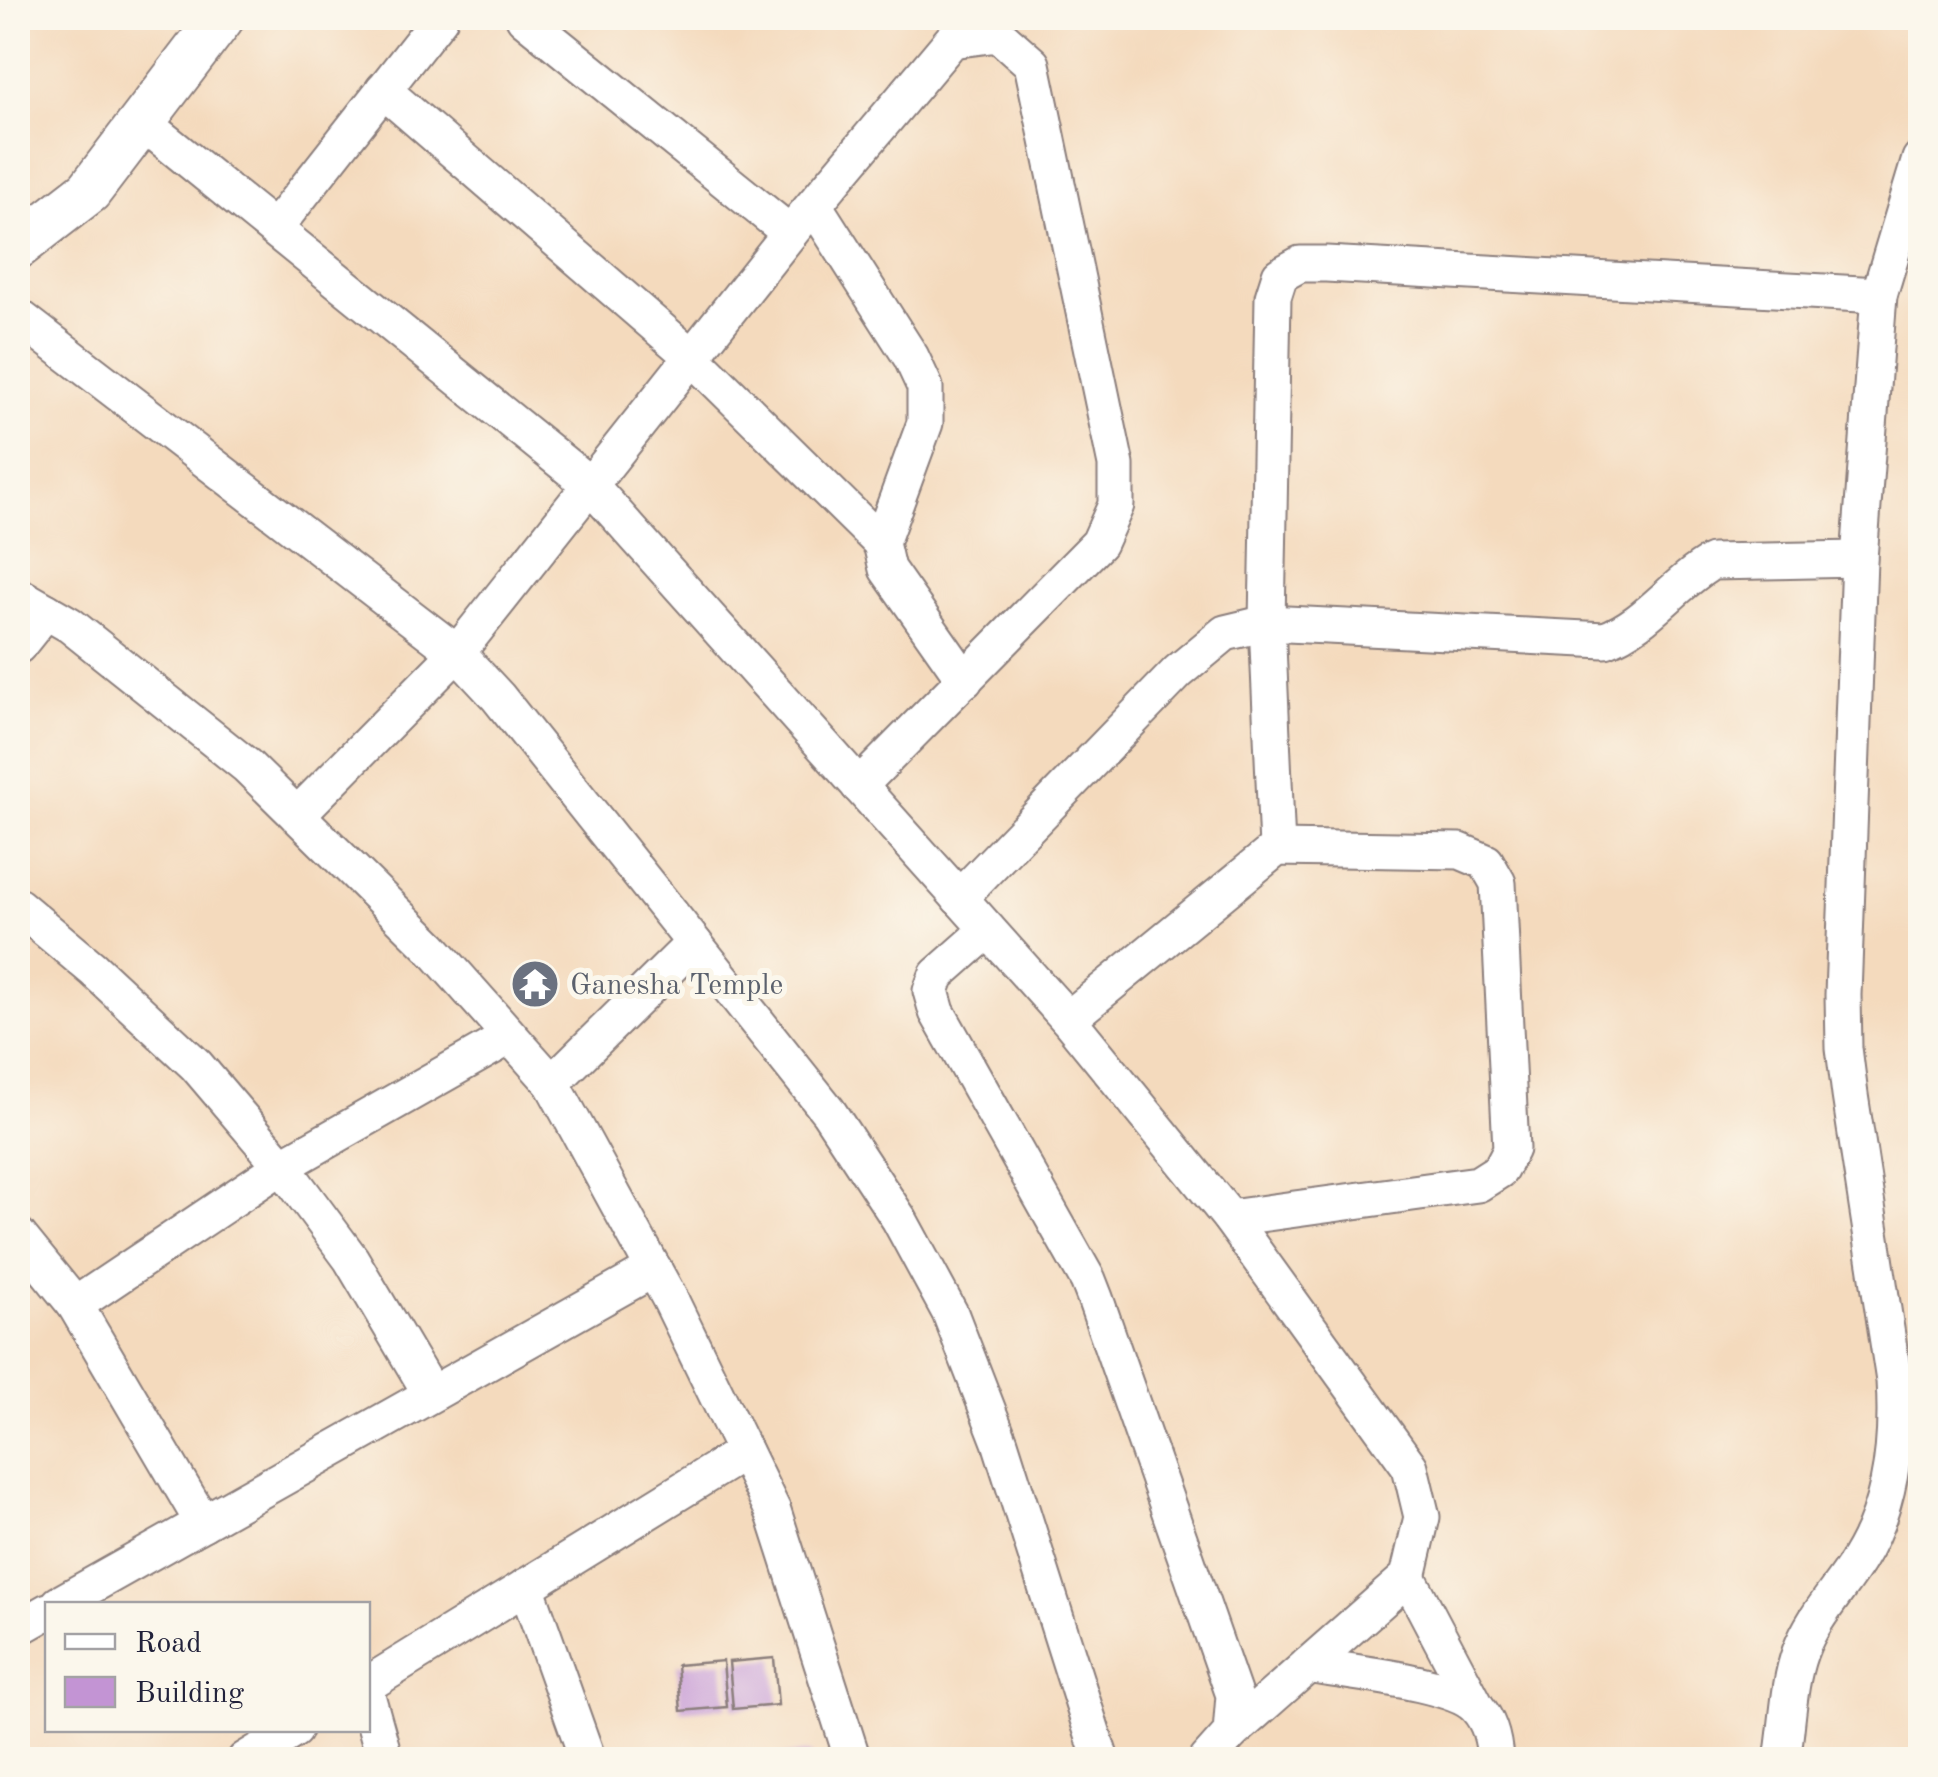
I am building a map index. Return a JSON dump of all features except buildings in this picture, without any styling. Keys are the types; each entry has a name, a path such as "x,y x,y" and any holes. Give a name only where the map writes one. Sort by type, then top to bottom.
{"street":[{"path":"18,246 90,191 221,18"},
{"path":"275,228 440,18"},
{"path":"524,18 790,233"},
{"path":"297,815 457,653 790,233 952,40 998,34 1032,64 1116,465 1116,505 1100,544 859,786"},
{"path":"383,90 692,356 881,543"},
{"path":"142,122 590,484 1068,1020 1230,1218 1410,1467 1422,1517 1408,1577 1232,1733 1207,1760"},
{"path":"1782,1760 1799,1656 1814,1622 1874,1531 1885,1495 1896,1418 1894,1381 1844,1048 1859,559 1879,295 1920,158"},
{"path":"814,205 912,357 925,387 925,423 881,543 886,569 965,680"},
{"path":"1278,848 1267,623 1273,297 1280,275 1300,264 1326,264 1879,295"},
{"path":"18,316 457,653 498,697 828,1111 899,1219 950,1313 1000,1442 1101,1760"},
{"path":"960,898 1178,672 1225,634 1267,623 1605,640 1626,632 1692,573 1712,562 1859,559"},
{"path":"18,646 32,603 70,625 247,766 431,947 552,1083 654,1268 773,1512 854,1760"},
{"path":"1068,1020 1278,848 1460,851 1486,862 1498,883 1511,1149 1500,1170 1478,1184 1230,1218"},
{"path":"18,906 196,1065 282,1166 351,1259 431,1394"},
{"path":"988,930 937,976 931,991 937,1012 1088,1280 1234,1694 1232,1733"},
{"path":"552,1083 694,943"},
{"path":"75,1305 282,1166 508,1038"},
{"path":"18,1236 75,1305 203,1524"},
{"path":"63,1602 654,1268"},
{"path":"370,1683 744,1452"},
{"path":"1408,1577 1494,1737 1496,1760"},
{"path":"526,1586 588,1760"},
{"path":"18,1628 45,1613"},
{"path":"1308,1665 1444,1689 1476,1706"},
{"path":"370,1705 385,1760"},
{"path":"245,1760 291,1732"}],"place":[{"name":"Ganesha Temple","path":"535,984"}]}
